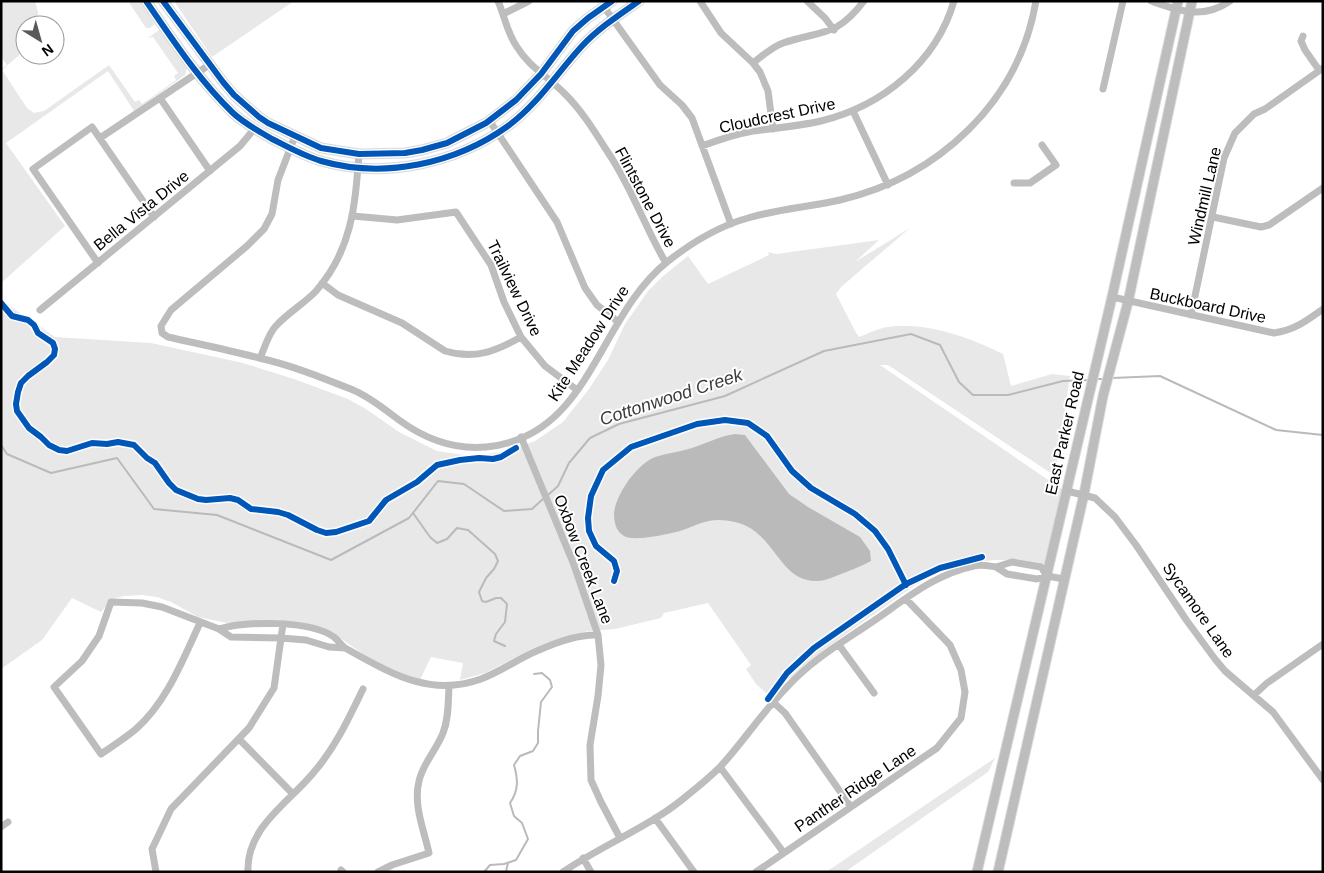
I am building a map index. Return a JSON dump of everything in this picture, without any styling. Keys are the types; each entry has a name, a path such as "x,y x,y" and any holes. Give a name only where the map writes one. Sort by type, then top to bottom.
{"main road":[{"path":"146,1 197,74 233,113 290,148 320,161 358,168 385,169 420,164 446,157 498,132 526,111 594,34 639,1"},
{"path":"163,1 209,65 234,95 259,117 320,148 359,154 405,153 422,150 448,143 489,120 516,100 541,74 574,31 608,4"},
{"name":"East Parker Road","path":"998,872 1084,494 1110,364 1128,302 1192,1"},
{"name":"East Parker Road","path":"978,872 1112,297 1177,6"},
{"path":"1146,143 1161,147"}],"street":[{"name":"Flintstone Drive","path":"498,1 508,32 517,48 527,61 553,82 574,104 610,156 633,195 655,244 666,263"},
{"path":"503,14 529,1"},
{"path":"700,1 721,32 753,62 760,72 768,91 773,129"},
{"path":"807,1 826,18 834,30"},
{"path":"753,62 782,44 834,30 845,22 864,1"},
{"name":"Cloudcrest Drive","path":"702,146 752,131 819,121 853,111 884,94 915,68 929,52 941,33 954,1"},
{"name":"Kite Meadow Drive","path":"290,148 278,180 272,214 264,229 247,246 171,310 161,326 162,333 168,337 260,358 354,391 365,396 411,428 443,443 462,447 484,447 502,444 537,430 554,418 577,390 600,357 617,322 640,289 666,263 691,244 731,224 773,212 840,200 888,186 929,163 943,152 970,129 987,110 1014,69 1025,42 1036,1"},
{"path":"1103,89 1123,1"},
{"path":"1151,1 1177,6 1190,12 1209,12 1218,9 1230,1"},
{"path":"608,4 613,20 660,85 682,105 692,118 731,224"},
{"path":"1303,36 1301,41 1305,50 1321,69"},
{"path":"100,138 209,65"},
{"name":"Windmill Lane","path":"1191,315 1224,158 1235,133 1254,114 1265,109 1321,69"},
{"path":"160,98 210,171"},
{"path":"853,111 888,186"},
{"path":"489,120 557,222 585,288 597,305 617,322"},
{"path":"98,262 32,169 92,127 154,218"},
{"name":"Bella Vista Drive","path":"40,310 240,146 255,128"},
{"path":"290,148 295,136"},
{"path":"1014,183 1030,183 1056,165 1042,145"},
{"path":"260,358 276,326 305,302 322,283 346,243 353,216 359,154"},
{"path":"1213,217 1261,227 1269,225 1323,188"},
{"name":"Trailview Drive","path":"353,216 397,220 456,212 490,265 504,302 521,337 545,366 577,390"},
{"path":"322,283 338,295 402,323 445,351 480,354 497,350 521,337"},
{"name":"Buckboard Drive","path":"1112,297 1274,333 1296,328 1323,309"},
{"name":"Oxbow Creek Lane","path":"521,437 574,565 598,635 601,665 590,745 591,780 620,838"},
{"name":"Sycamore Lane","path":"1067,490 1098,500 1114,517 1133,540 1215,659 1225,671 1268,707 1323,780"},
{"path":"563,872 583,858 655,818 687,796 720,767 773,702 802,671 927,584 956,571 976,565 996,567 1012,562 1041,568 1047,576"},
{"path":"996,567 1007,574 1037,579 1047,576 1064,579"},
{"name":"Panther Ridge Lane","path":"756,872 937,748 961,718 965,692 961,670 950,646 906,599"},
{"path":"200,623 172,682 154,709 137,728 101,754 54,687 82,661 95,642 111,602 142,603 162,607 218,630 231,638 306,640 329,647 345,648"},
{"path":"156,872 152,849 171,809 249,728 274,688 283,624"},
{"path":"218,630 232,625 299,625 334,637 345,648 410,681 449,687 466,684 482,678 555,643 589,635 598,635"},
{"path":"1254,695 1267,683 1323,644"},
{"path":"839,645 874,693"},
{"path":"378,872 392,865 429,853 417,802 417,791 424,765 443,734 448,720 449,687"},
{"path":"248,872 249,854 254,839 261,828 314,772 329,752 363,689"},
{"path":"773,702 785,713 851,807"},
{"path":"239,739 293,794"},
{"path":"720,767 784,853"},
{"path":"655,818 694,872"},
{"path":"583,858 591,872"}],"shaded area":[{"path":"1,1 35,1 38,15 15,15 15,59 2,70 27,108 34,113 44,111 109,65 135,102 139,100 142,104 176,80 174,76 178,73 153,37 148,38 159,30 187,68 185,75 134,111 108,71 6,143 65,226 1,283 1,69 7,65 1,57"},
{"path":"128,1 140,1 155,24 150,28 146,28"},
{"path":"174,1 294,1 212,57"},
{"path":"910,228 841,287 836,294 859,337 888,327 917,326 947,332 977,342 1003,354 1011,386 1052,374 1070,376 1055,476 888,365 880,365 1063,490 1045,565 1011,560 989,560 967,564 935,574 908,590 840,638 769,696 756,684 746,669 751,665 708,603 664,613 661,618 615,629 588,631 558,639 534,648 485,673 460,680 463,663 431,657 420,680 384,669 336,635 317,627 232,624 198,617 171,602 157,597 142,595 112,599 101,612 72,598 42,640 1,669 1,300 55,337 151,343 243,363 348,399 399,432 437,451 471,456 509,451 535,441 563,422 589,389 608,360 625,324 648,291 688,256 708,284 769,255 768,252 776,254 879,240 855,262"},
{"path":"735,434 745,435 789,494 860,537 870,551 871,561 836,576 818,581 805,579 794,574 785,566 760,535 749,527 735,522 712,520 680,531 643,538 629,538 619,532 614,520 616,505 623,489 641,466 655,457"},
{"path":"995,758 988,772 845,872 826,872"}],"waterway":[{"name":"Cottonwood Creek","path":"547,496 558,486 569,463 590,438 619,424 725,396 824,351 911,334 940,345 959,382 973,395 1008,395 1063,381 1090,380"},
{"name":"Cottonwood Creek","path":"1112,378 1160,376 1276,430 1323,435"},
{"name":"Cottonwood Creek","path":"1095,379 1105,379"},
{"name":"Cottonwood Creek","path":"1,445 7,454 51,473 117,458 154,509 217,515 331,560 409,518 438,481 464,484 504,511 532,509 543,499"},
{"path":"413,513 430,537 437,543 447,539 457,528 468,530 495,554 498,561 479,592 482,601 486,602 501,598 507,604 505,622 496,634 494,641 505,646"},
{"path":"484,872 490,865 504,864 516,860 528,839 522,823 514,816 510,803 515,794 517,784 514,765 520,756 533,751 538,743 541,702 552,687 550,680 542,673 534,674"},
{"path":"508,863 506,871 508,872"}],"cycle path":[{"path":"146,1 197,73 241,120 272,139 308,157 345,166 369,168 394,168 442,159 487,139 508,126 529,108 589,39 639,1"},
{"path":"163,1 223,82 234,95 259,117 321,148 359,154 405,153 422,150 447,143 486,123 516,100 541,74 573,31 612,1"},
{"path":"1,303 12,316 28,320 34,325 38,333 53,343 55,349 54,355 21,383 18,392 17,411 29,428 49,445 59,450 67,451 92,443 107,444 118,442 134,445 155,463 176,490 198,499 230,498 238,500 251,509 278,512 317,530 326,533 336,532 369,521 386,500 417,482 437,465 460,460 493,459 501,457 516,448"},
{"path":"614,581 617,571 614,561 596,546 589,531 588,518 591,496 603,470 631,447 697,424 725,420 748,423 767,436 792,471 811,488 855,514 875,531 888,549 906,585"},
{"path":"768,699 787,673 814,648 906,584 940,568 982,557"}]}
